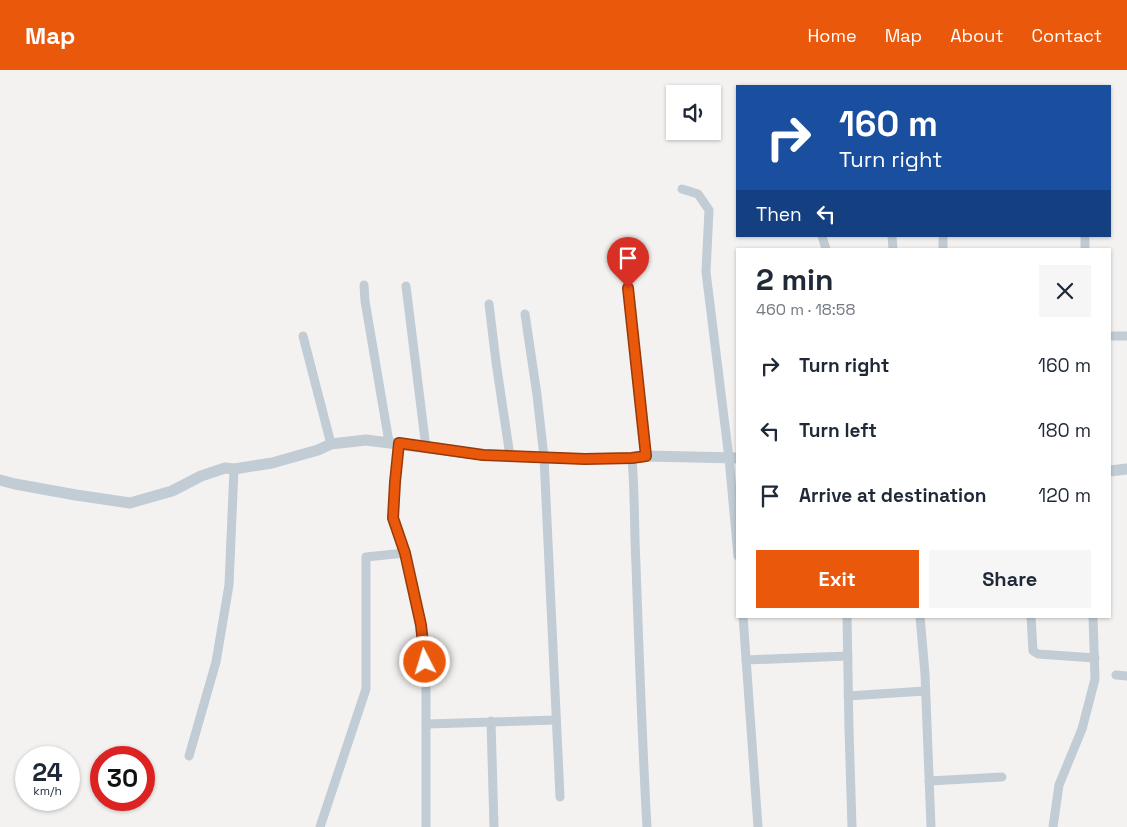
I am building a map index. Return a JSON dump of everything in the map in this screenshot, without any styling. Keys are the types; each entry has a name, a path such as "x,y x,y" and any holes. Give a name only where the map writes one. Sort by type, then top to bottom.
{"street":[{"path":"682,189 698,194 709,210 706,272 733,458 736,517"},
{"path":"626,269 646,456"},
{"path":"364,285 365,301 394,443 395,482 393,518 405,553 421,625 426,681 426,827"},
{"path":"406,286 426,448"},
{"path":"489,304 510,456"},
{"path":"525,314 544,457 560,797"},
{"path":"303,336 331,444"},
{"path":"1111,336 1127,336"},
{"path":"0,480 76,495 130,502 172,491 200,476 225,468 234,469 272,463 318,450 331,444 366,440 483,455 585,459 646,456 733,458"},
{"path":"632,458 647,827"},
{"path":"189,756 216,662 229,585 234,469"},
{"path":"1111,471 1127,469"},
{"path":"320,827 366,689 366,557 405,553"},
{"path":"743,618 758,827"},
{"path":"847,618 852,827"},
{"path":"920,618 931,827"},
{"path":"1031,618 1033,651 1038,654 1095,658"},
{"path":"1053,827 1059,785 1082,729 1095,679 1094,618"},
{"path":"746,660 848,656"},
{"path":"1116,675 1127,676"},
{"path":"848,696 925,691"},
{"path":"427,724 556,720"},
{"path":"491,721 494,827"},
{"path":"929,782 1002,777"}],"route":[{"path":"425,662 421,625 405,553 393,518 399,443 483,455 585,459 646,456 628,288"}]}
